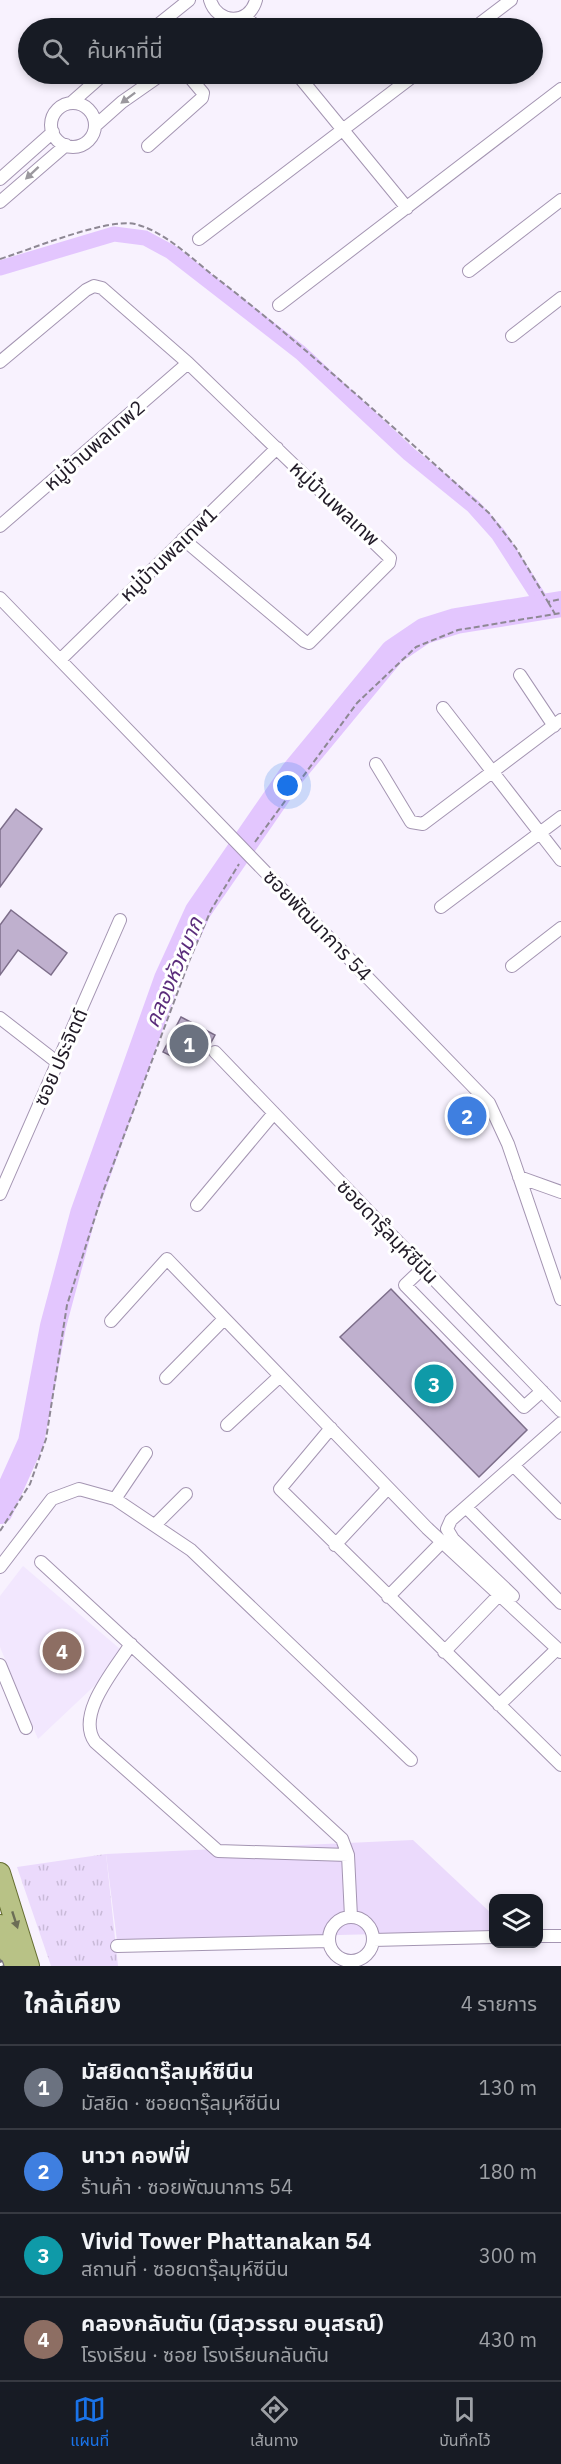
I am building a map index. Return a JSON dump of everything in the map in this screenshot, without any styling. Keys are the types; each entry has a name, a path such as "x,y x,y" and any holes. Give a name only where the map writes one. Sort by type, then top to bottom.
{"main road":[{"path":"0,1873 29,1966"},
{"path":"0,1925 13,1966"}],"street":[{"path":"166,18 189,0"},
{"path":"210,0 218,14 227,18"},
{"path":"238,18 251,12 256,0"},
{"path":"487,18 511,0"},
{"path":"66,145 52,132 52,117 56,111 71,103 93,84"},
{"path":"0,202 66,145 85,143 95,126 122,102 148,84"},
{"path":"148,146 202,98 203,93 195,84"},
{"path":"305,84 407,208"},
{"path":"199,239 403,84"},
{"path":"279,305 561,89"},
{"path":"71,103 86,106 91,112 95,126"},
{"path":"0,179 52,132"},
{"path":"469,271 561,200"},
{"name":"หมู่บ้านพลเทพ","path":"0,362 94,286 102,288 188,363 390,558 388,563 313,641 304,641 183,539"},
{"path":"512,336 561,298"},
{"name":"หมู่บ้านพลเทพ2","path":"0,526 188,363"},
{"name":"หมู่บ้านพลเทพ1","path":"60,660 277,448"},
{"name":"ซอยพัฒนาการ 54","path":"0,598 227,835 249,853 489,1102 519,1177 561,1299"},
{"path":"376,764 411,822 417,825 423,824 557,723 520,675"},
{"path":"443,708 561,860"},
{"path":"441,907 561,817"},
{"name":"ซอย ประจิตต์","path":"0,1194 120,920"},
{"path":"512,966 561,928"},
{"path":"0,1018 58,1063"},
{"name":"ซอยดารุ๊ลมุห์ซีนีน","path":"215,1052 561,1411"},
{"path":"197,1205 274,1113"},
{"path":"519,1177 561,1192"},
{"path":"111,1321 167,1259 442,1542 560,1648"},
{"path":"423,1268 405,1285 524,1407 542,1391"},
{"path":"166,1378 224,1318"},
{"path":"227,1425 280,1376"},
{"path":"560,1648 453,1539 447,1529 451,1520 561,1424"},
{"path":"331,1428 280,1489 560,1763"},
{"path":"116,1499 147,1453"},
{"path":"514,1466 561,1513"},
{"path":"335,1545 388,1488"},
{"path":"0,1567 52,1499 79,1489 116,1499 192,1550 411,1760"},
{"path":"156,1524 186,1494"},
{"path":"466,1507 561,1602"},
{"path":"388,1597 442,1542"},
{"path":"41,1562 342,1839 348,1855 351,1917"},
{"path":"444,1652 499,1595"},
{"path":"130,1644 92,1707 89,1729 95,1742 218,1851 348,1855"},
{"path":"499,1705 560,1648"},
{"path":"0,1665 26,1728"},
{"path":"351,1917 367,1923 373,1940 366,1956 351,1964 337,1956 329,1941 334,1924 351,1917"},
{"path":"543,1936 561,1936"},
{"path":"373,1940 489,1938"},
{"path":"117,1946 329,1941"}],"path":[{"path":"0,259 109,224 136,225 171,243 258,310 489,513 516,548 555,614"},
{"path":"548,602 561,599"},
{"path":"0,1531 30,1484 46,1439 67,1305 104,1189 190,959 211,910 249,853 357,703 416,647 458,630 561,613"}],"shaded area":[{"path":"23,1566 127,1655 38,1739 0,1647 0,1596"}],"green space":[{"path":"413,1840 489,1911 489,1931 117,1941 106,1854"},
{"path":"106,1854 118,1966 51,1966 17,1867"}],"building":[{"path":"16,809 42,829 0,887 0,830"},
{"path":"11,910 67,953 51,975 18,950 0,975 0,925"},
{"path":"181,1017 215,1035 202,1059 194,1055 189,1065 163,1052"},
{"path":"391,1289 527,1430 479,1477 340,1337"}],"waterway":[{"path":"0,268 114,234 145,238 171,252 301,353 409,454 473,506 498,534 545,607"},
{"name":"คลองหัวหมาก","path":"0,1511 31,1442 53,1326 83,1214 167,979 198,911 293,773 393,652 424,631 456,621 561,604"}],"place":[{"name":"มัสยิดดารุ๊ลมุห์ซีนีน","path":"189,1044"},
{"name":"นาวา คอฟฟี่","path":"467,1116"},
{"name":"Vivid Tower Phattanakan 54","path":"434,1384"},
{"name":"คลองกลันตัน (มีสุวรรณ อนุสรณ์)","path":"62,1651"}]}
